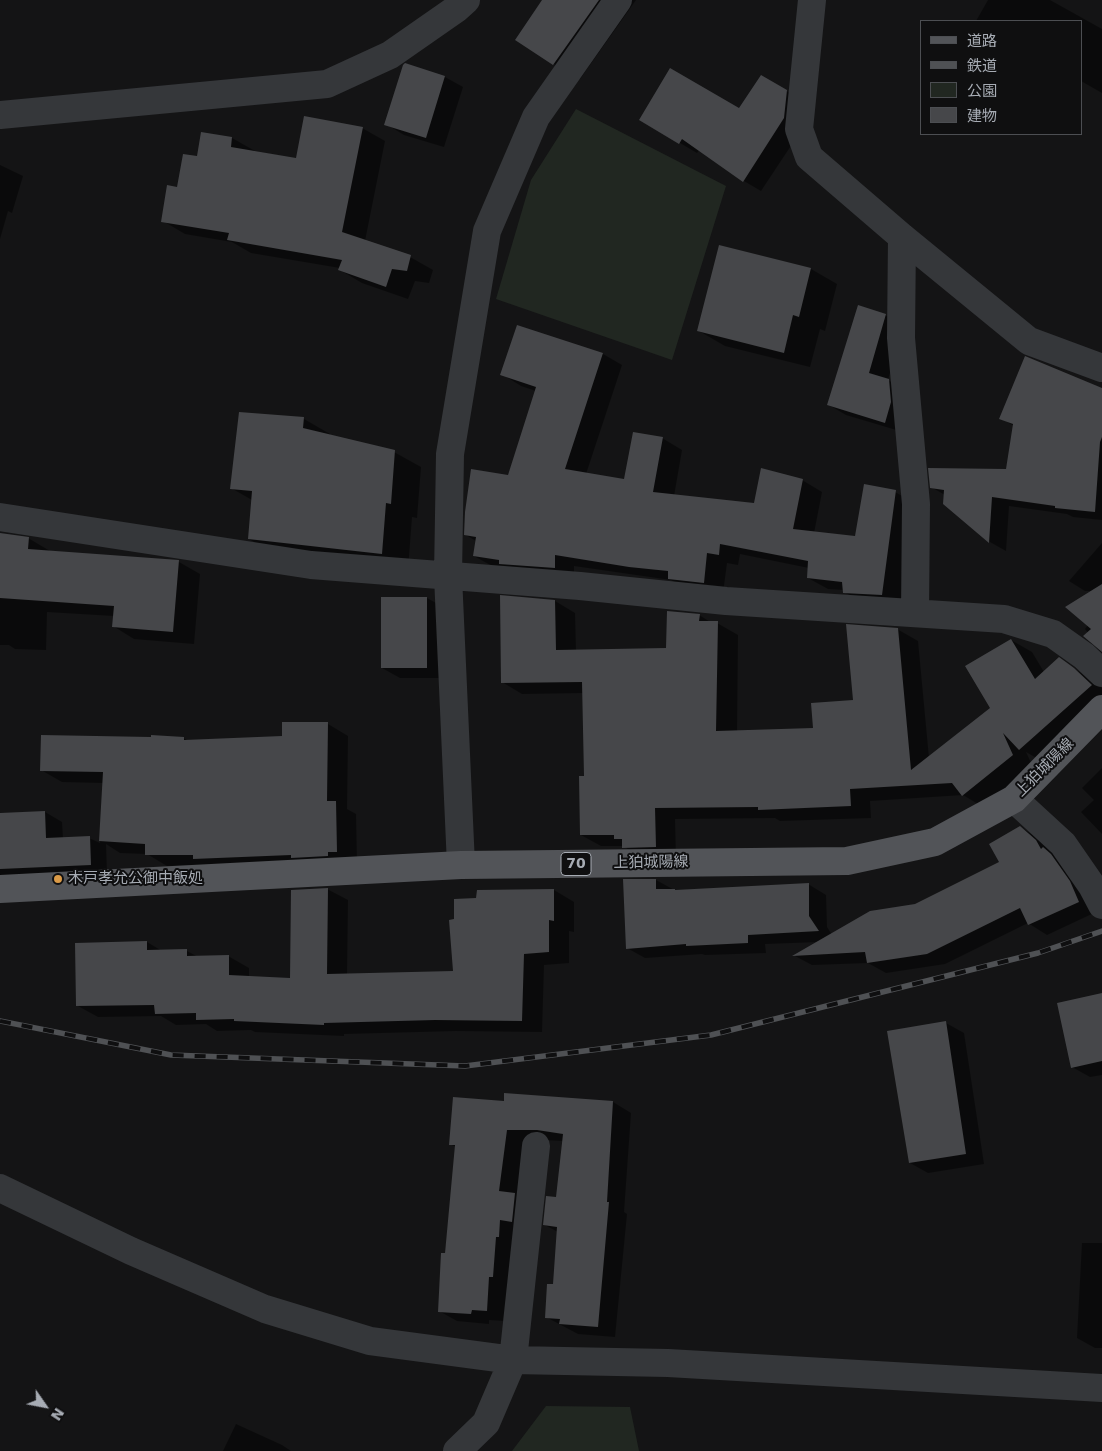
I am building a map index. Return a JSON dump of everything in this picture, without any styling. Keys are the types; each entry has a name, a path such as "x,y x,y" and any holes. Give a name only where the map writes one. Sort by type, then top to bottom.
{"main road":[{"name":"上狛城陽線","path":"0,888 461,866 847,861 935,842 1014,799 1102,709"}],"street":[{"path":"0,115 327,84 390,55 466,0"},
{"path":"461,866 448,576 450,454 486,231 536,118 618,0"},
{"path":"812,0 799,128 809,157 902,237 1029,341 1102,368"},
{"path":"902,237 901,338 916,504 915,613"},
{"path":"0,517 311,565 580,586 726,601 1004,619 1053,634 1084,656 1102,673"},
{"path":"1014,799 1063,844 1092,886 1102,905"},
{"path":"456,1451 486,1423 513,1360 536,1146"},
{"path":"0,1188 131,1251 265,1309 370,1341 513,1360 668,1363 1102,1388"}],"green space":[{"path":"576,109 726,186 672,360 496,299 531,180"},
{"path":"546,1406 630,1407 639,1451 512,1451"}],"building":[{"path":"542,0 599,0 553,65 515,40"},
{"path":"405,63 445,76 426,138 384,125"},
{"path":"670,68 739,108 761,75 787,90 784,118 743,182 682,139 679,144 639,120"},
{"path":"304,116 363,127 342,232 411,255 407,271 392,269 386,287 338,270 342,260 227,240 229,233 161,222 167,185 177,187 183,154 197,156 201,132 232,137 231,147 296,158"},
{"path":"719,245 811,268 799,317 793,315 784,353 697,331"},
{"path":"858,305 886,314 869,373 889,379 891,402 885,423 827,405"},
{"path":"517,325 603,353 565,469 624,479 633,432 663,437 653,492 754,503 761,468 803,479 793,529 855,536 864,484 896,490 882,595 843,593 842,582 807,578 808,561 720,544 719,555 707,553 704,583 668,579 668,571 629,567 555,555 555,568 499,564 499,560 473,556 476,537 464,535 471,469 508,475 536,387 500,375"},
{"path":"1025,356 1102,388 1102,437 1100,442 1095,512 1055,508 1055,506 992,497 989,543 943,504 944,490 930,488 928,468 1006,469 1013,424 999,419"},
{"path":"239,412 304,417 303,428 395,450 391,504 386,503 382,554 248,539 252,491 230,489"},
{"path":"0,533 29,537 28,549 179,560 173,632 112,627 114,606 0,598"},
{"path":"1102,584 1102,652 1083,636 1091,629 1065,607"},
{"path":"500,595 555,600 556,650 666,648 667,611 700,614 699,621 718,621 716,731 813,728 811,703 853,700 846,624 898,628 911,770 990,708 965,666 1011,639 1035,679 1059,657 1092,685 1019,750 1003,733 1013,755 962,796 952,783 850,789 851,806 758,810 758,807 655,808 656,847 622,848 622,839 614,839 614,835 580,835 579,776 584,776 582,682 501,683"},
{"path":"381,597 427,597 427,668 381,668"},
{"path":"282,722 328,722 327,801 336,801 337,852 328,852 328,856 291,858 291,855 193,859 193,855 145,855 145,844 99,841 103,772 40,771 41,735 151,737 151,735 184,737 184,740 282,736"},
{"path":"45,811 46,838 90,836 91,865 0,869 0,813"},
{"path":"1020,826 1036,840 1041,849 1043,847 1051,854 1070,881 1079,902 1028,925 1020,908 927,954 867,963 865,952 792,956 870,911 915,904 999,862 989,844"},
{"path":"623,879 656,879 656,889 675,890 809,883 809,916 819,931 748,935 748,943 686,946 686,944 626,949"},
{"path":"328,888 327,974 453,971 449,920 454,919 454,899 476,898 477,890 554,889 554,921 549,920 549,952 524,954 522,1021 435,1020 324,1023 324,1025 234,1021 234,1019 196,1020 196,1013 155,1014 154,1005 76,1006 75,943 147,941 147,950 187,949 187,956 229,955 229,975 290,978 291,890"},
{"path":"1102,993 1102,1061 1071,1068 1057,1003"},
{"path":"946,1021 966,1154 909,1163 887,1031"},
{"path":"504,1093 613,1101 607,1202 609,1202 598,1327 559,1324 560,1319 545,1318 547,1284 553,1284 557,1227 543,1225 546,1196 556,1197 563,1134 537,1130 507,1130 499,1191 515,1193 512,1222 500,1220 499,1237 496,1237 493,1277 489,1277 487,1311 472,1310 471,1314 438,1312 441,1253 445,1253 455,1145 449,1145 453,1097 504,1101"}],"railway":[{"path":"0,1021 171,1055 465,1066 711,1035 1038,953 1102,931"}],"place":[{"name":"木戸孝允公御中飯処","path":"58,879"}]}
